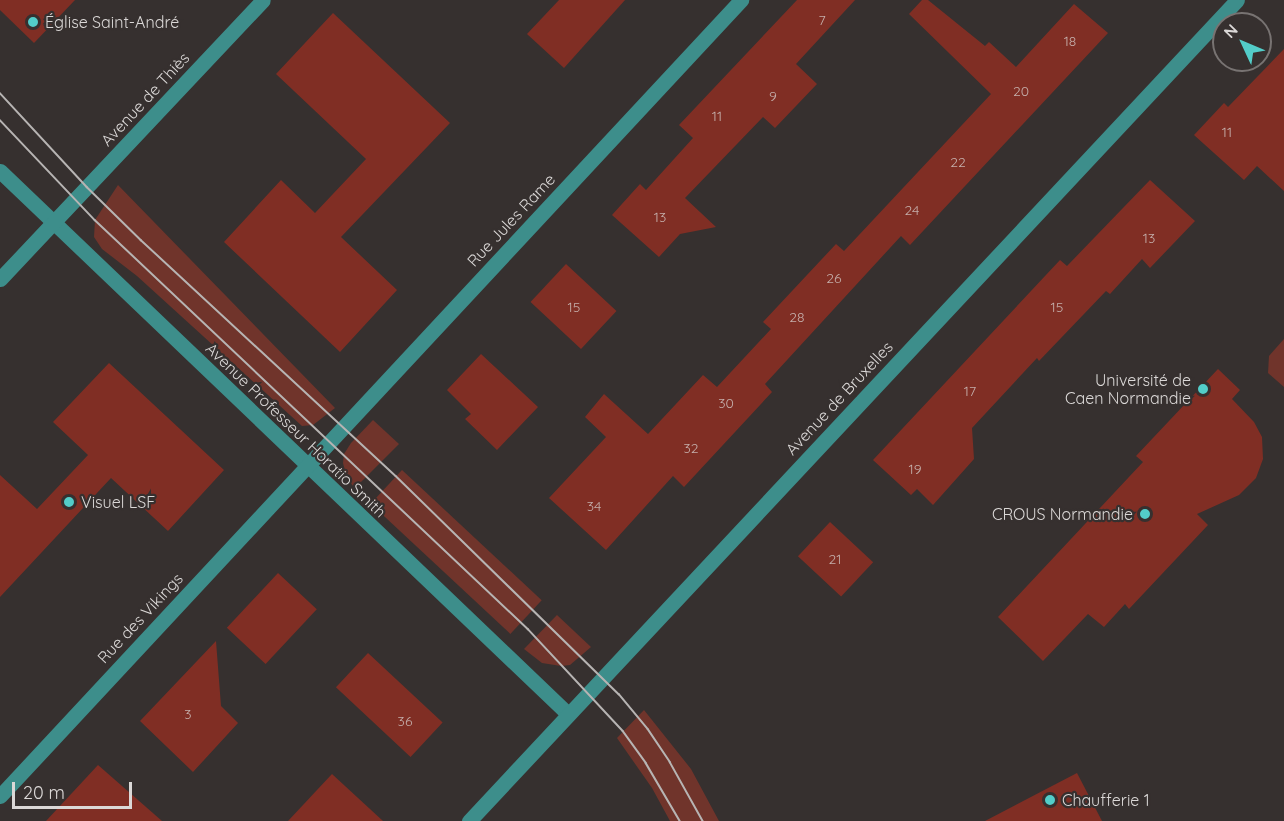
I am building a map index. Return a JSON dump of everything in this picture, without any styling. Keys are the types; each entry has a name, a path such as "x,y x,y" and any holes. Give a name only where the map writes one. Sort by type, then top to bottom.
{"street":[{"name":"Avenue de Thiès","path":"0,279 263,0"},
{"name":"Rue Jules Rame","path":"307,464 741,0"},
{"name":"Avenue de Bruxelles","path":"469,821 1237,0"},
{"name":"Avenue Professeur Horatio Smith","path":"0,171 568,714"},
{"name":"Rue des Vikings","path":"0,796 307,464"}],"shaded area":[{"path":"118,185 335,408 313,425 302,426 137,276 102,249 94,237 95,220"},
{"path":"1284,339 1284,387 1268,373 1269,356"},
{"path":"373,420 399,444 355,488 347,479 343,463 344,454 351,443"},
{"path":"402,470 542,600 510,634 371,504"},
{"path":"557,615 591,647 570,665 542,663 524,649"},
{"path":"644,710 691,769 719,821 670,821 652,788 617,738"}],"building":[{"name":"Église Saint-André","path":"0,0 75,0 34,43 0,10"},
{"path":"559,0 625,0 564,68 527,34"},
{"path":"797,0 855,0 796,64 817,84 775,128 763,117 685,198 716,227 680,234 659,257 612,215 640,184 646,190 693,138 679,125"},
{"path":"922,0 928,0 985,46 989,42 1016,67 1074,4 1108,33 910,245 901,236 765,384 772,392 684,487 673,476 606,550 549,498 606,437 585,417 604,394 648,434 703,375 717,387 771,329 763,322 836,244 844,251 991,94 909,14"},
{"path":"333,13 450,123 341,237 397,290 340,352 224,242 281,180 315,213 366,159 276,74"},
{"path":"1284,49 1284,191 1257,166 1244,180 1194,135 1224,103 1228,107 1262,72 1272,72 1272,61"},
{"path":"1150,180 1195,221 1150,268 1142,259 1110,294 1106,291 1039,361 1037,358 972,428 974,459 933,505 917,489 911,495 873,460 1060,260 1067,266"},
{"path":"566,264 616,311 581,349 531,302"},
{"path":"481,354 538,407 497,450 465,419 471,414 447,390"},
{"path":"109,363 224,470 168,531 111,478 0,597 0,475 37,509 88,455 53,422"},
{"name":"CROUS Normandie","path":"1218,369 1240,390 1232,399 1254,422 1262,437 1263,459 1256,478 1239,495 1197,514 1208,525 1129,609 1125,604 1104,627 1088,614 1043,661 998,617 1143,462 1136,456"},
{"path":"830,522 873,562 841,597 798,556"},
{"path":"278,573 317,609 266,664 227,628"},
{"path":"216,641 221,706 238,723 193,772 140,721"},
{"path":"368,653 443,723 411,757 336,687"},
{"path":"98,765 162,821 46,821"},
{"name":"Chaufferie 1","path":"1077,773 1102,821 985,821"},
{"path":"332,774 383,821 288,821"}],"tram line":[{"path":"0,93 87,187 141,240 396,476 619,694 648,729 670,762 703,821"},
{"path":"0,120 95,220 528,629 623,731 646,763 680,821"}],"place":[{"name":"Église Saint-André","path":"33,22"},
{"name":"Université de Caen Normandie","path":"1203,389"},
{"name":"Visuel LSF","path":"69,502"},
{"name":"CROUS Normandie","path":"1145,514"},
{"name":"Chaufferie 1","path":"1050,800"}]}
